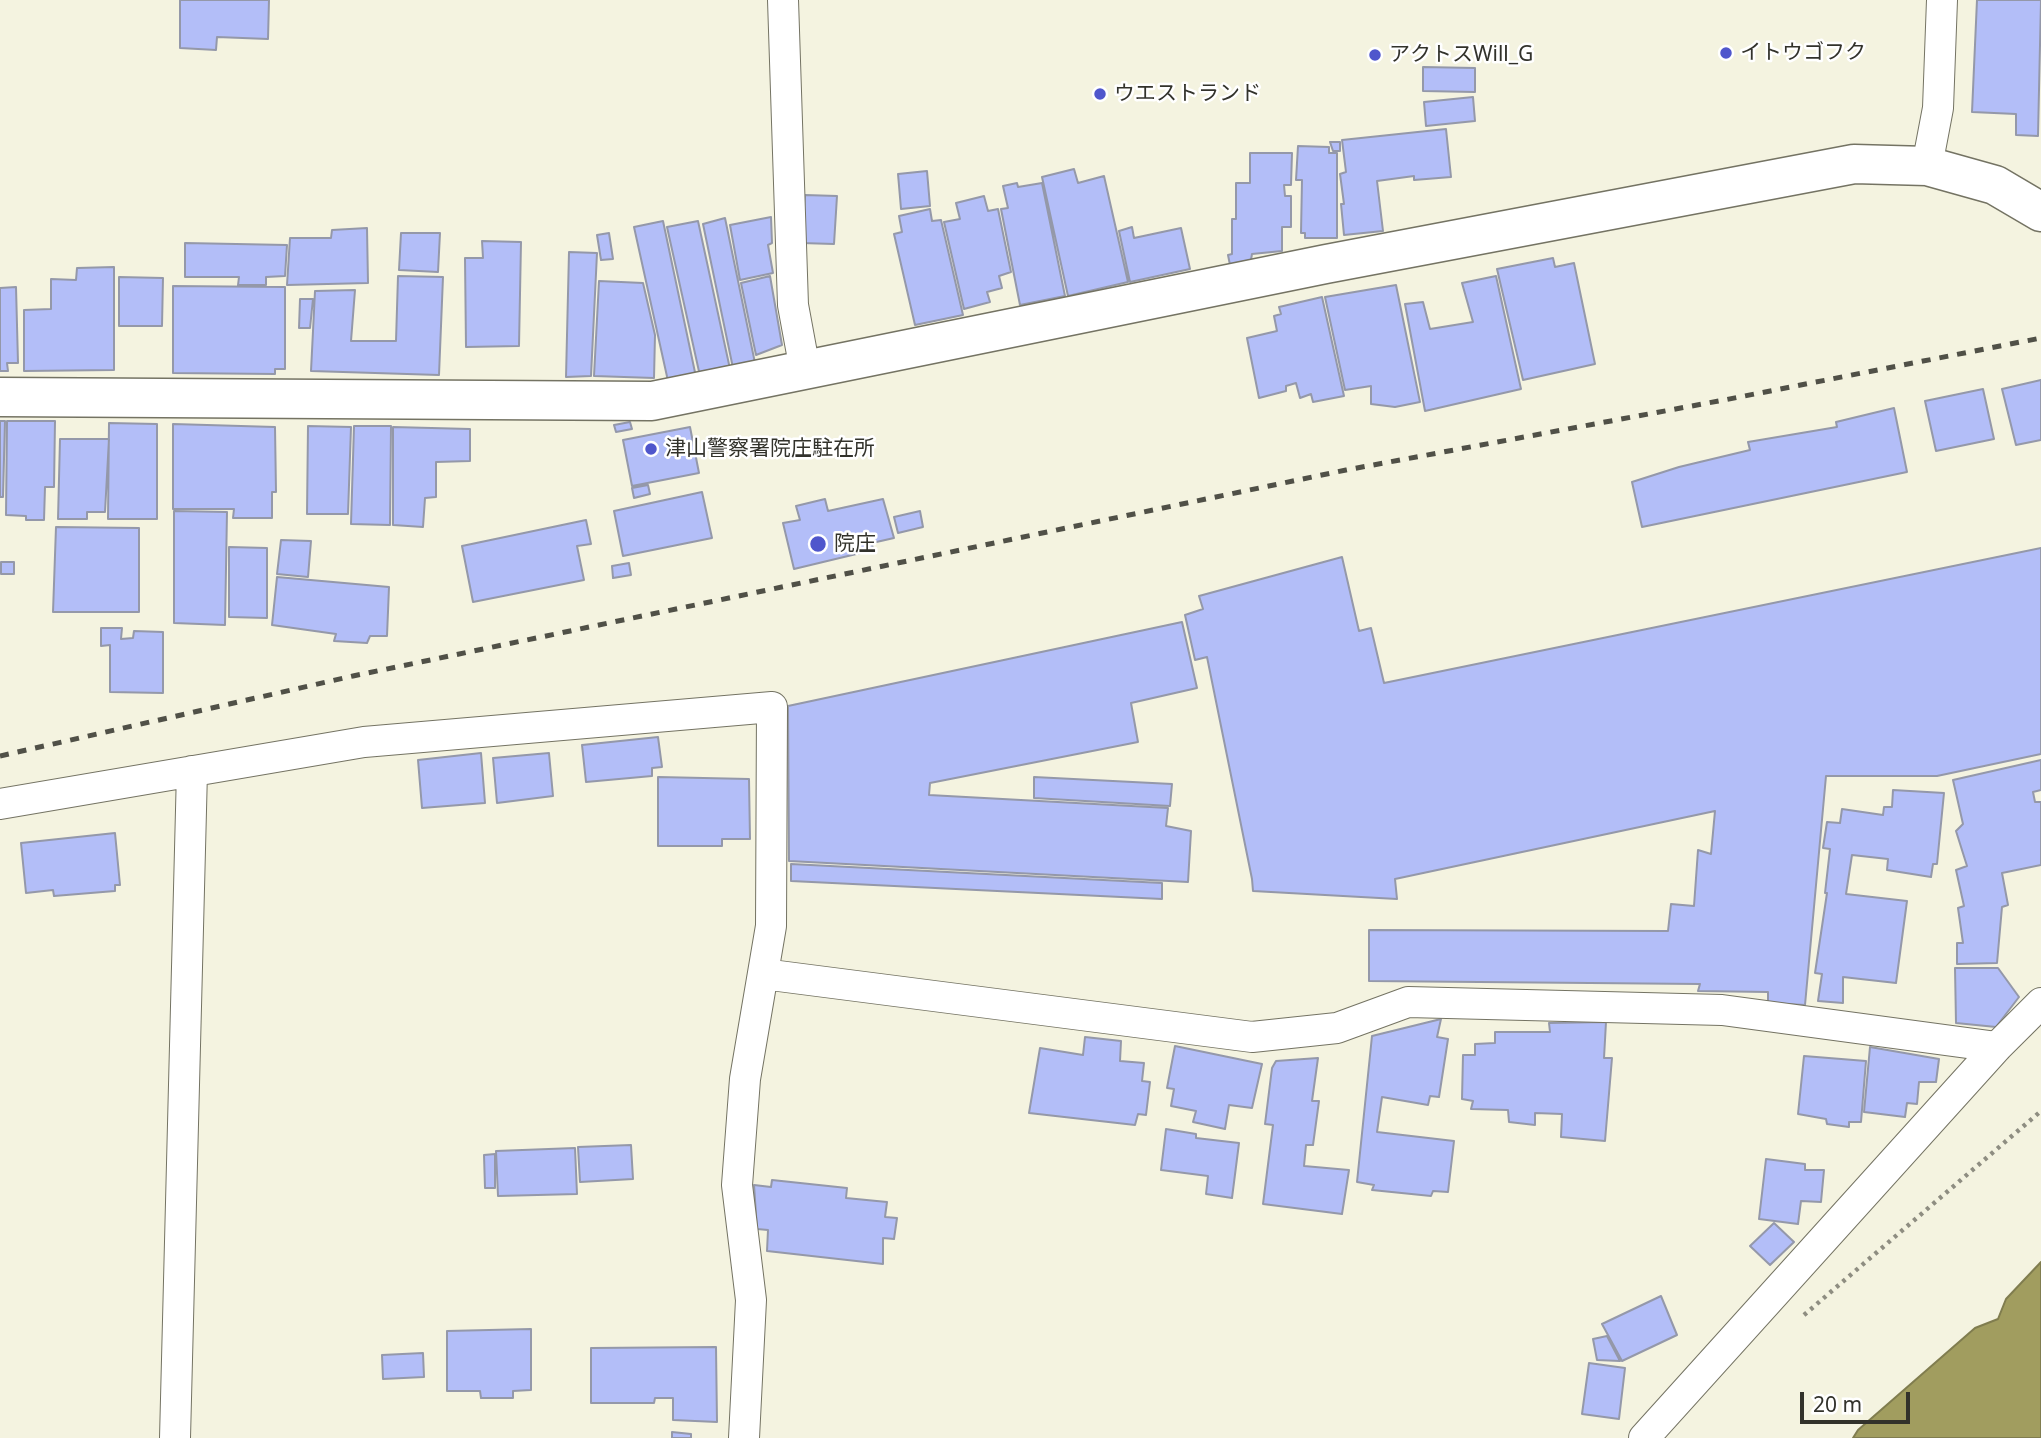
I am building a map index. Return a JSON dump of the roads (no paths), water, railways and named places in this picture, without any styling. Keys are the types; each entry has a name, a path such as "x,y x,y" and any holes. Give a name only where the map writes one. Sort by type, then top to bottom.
{"street":[{"path":"783,0 793,305 805,370"},
{"path":"1927,166 1938,108 1941,0"},
{"path":"0,397 652,401 1326,264 1854,164 1927,166 1994,185 2041,212"},
{"path":"0,804 364,742 772,707 771,926 745,1079 737,1185 751,1300 744,1438"},
{"path":"175,1438 192,771"},
{"path":"763,974 1252,1037 1337,1028 1408,1002 1723,1010 1997,1047"},
{"path":"1644,1438 1997,1047 2041,1003"}],"railway":[{"path":"0,756 353,676 1346,470 2041,338"}],"place":[{"name":"イトウゴフク","path":"1726,53"},
{"name":"アクトスWill_G","path":"1375,55"},
{"name":"ウエストランド","path":"1100,94"},
{"name":"津山警察署院庄駐在所","path":"651,449"},
{"name":"院庄","path":"818,544"}]}
